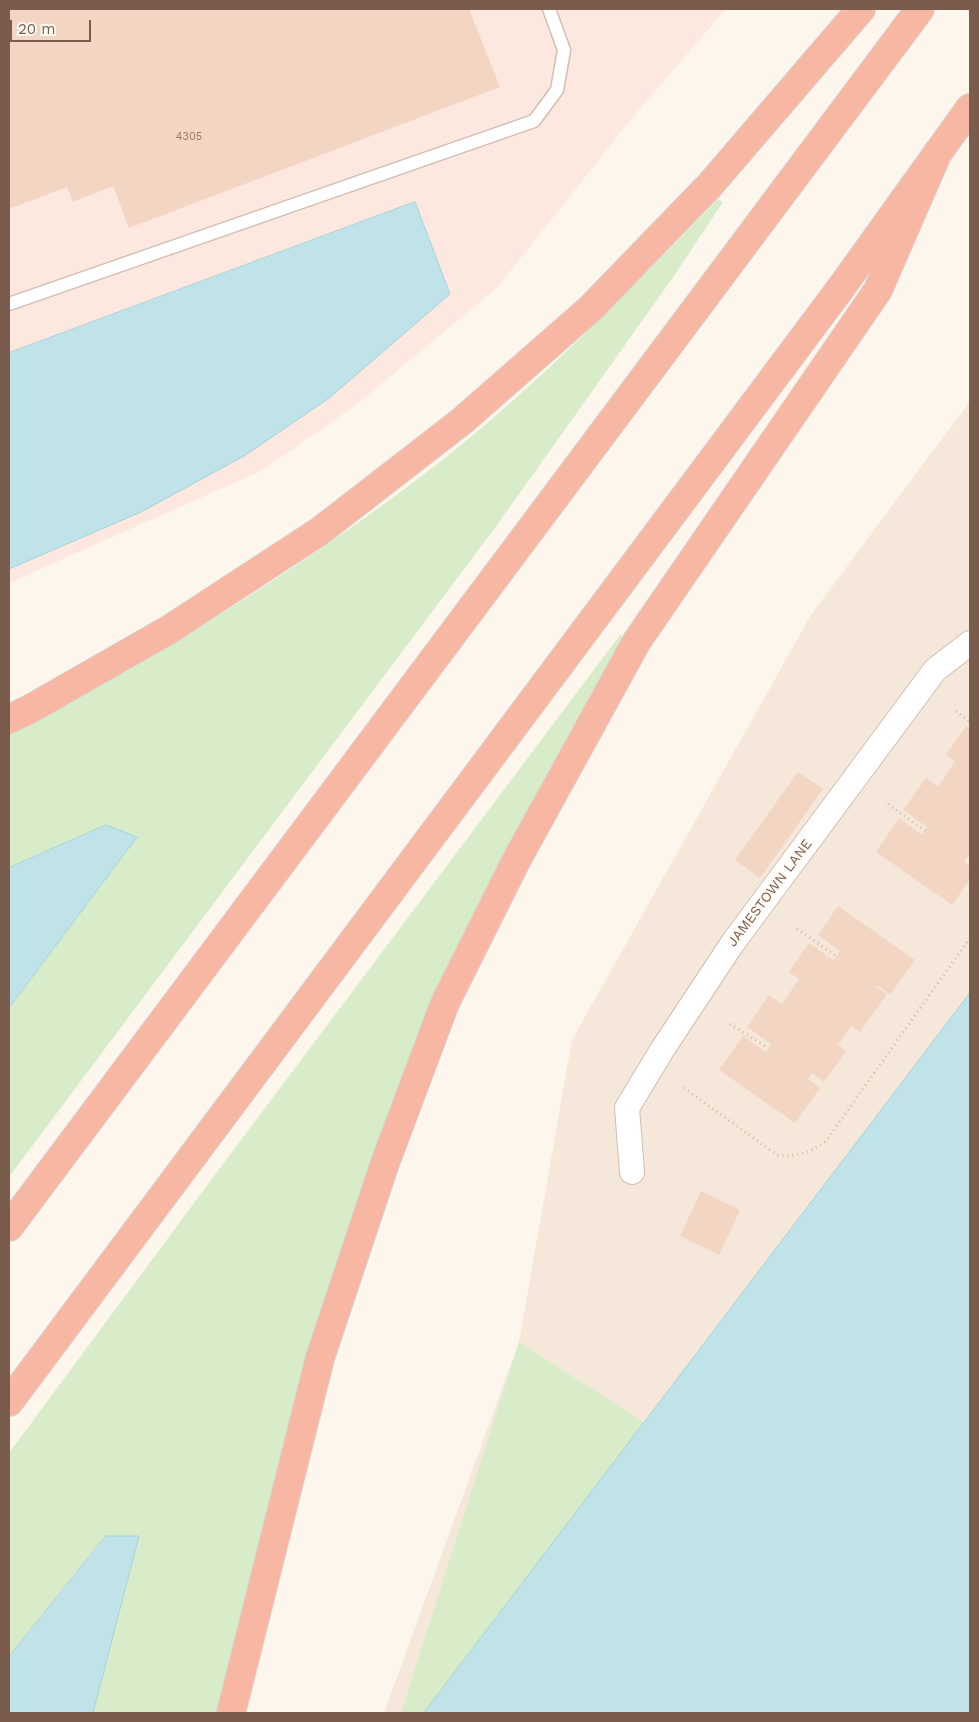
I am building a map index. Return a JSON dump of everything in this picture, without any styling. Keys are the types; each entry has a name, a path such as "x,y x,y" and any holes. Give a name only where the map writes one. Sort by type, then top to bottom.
{"highway":[{"path":"9,719 30,709 170,629 320,531 462,421 598,301 710,185 861,9"},
{"path":"9,1227 920,9"},
{"path":"9,1402 837,293 970,108"},
{"path":"231,1713 320,1358 385,1164 445,1003 516,862 637,641 878,290 938,152"}],"street":[{"name":"JAMESTOWN LANE","path":"632,1172 628,1108 662,1050 732,944 935,670 970,643"}],"lane":[{"path":"9,304 534,121 557,90 564,50 549,9"}],"path":[{"path":"956,711 970,722"},
{"path":"888,804 925,831"},
{"path":"796,929 836,956"},
{"path":"684,1088 777,1155 792,1156 812,1151 826,1141 970,938"},
{"path":"730,1024 768,1048"}],"shaded area":[{"path":"9,9 726,9 632,118 497,288 352,408 261,471 9,583"},
{"path":"970,401 970,1713 384,1713 519,1342 572,1040 811,615"}],"green space":[{"path":"718,199 723,202 674,276 497,525 9,1177 9,1008 136,837 106,825 9,868 9,733 124,672 207,623 328,544 407,487 481,428 552,366"},
{"path":"620,635 626,639 551,766 504,856 464,941 222,1713 93,1713 139,1536 105,1536 9,1657 9,1453 214,1176"},
{"path":"519,1342 645,1423 424,1713 401,1713"}],"water":[{"path":"415,202 450,294 328,399 244,456 141,512 9,569 9,353"},
{"path":"106,825 137,837 9,1008 9,868"},
{"path":"970,993 970,1713 424,1713"},
{"path":"106,1536 139,1536 93,1713 9,1713 9,1657"}],"building":[{"path":"9,9 469,9 500,87 129,228 113,186 73,202 67,187 9,209"},
{"path":"966,726 970,729 970,857 968,856 964,862 970,866 970,879 952,905 876,852 899,818 922,835 927,827 903,810 926,778 938,787 955,761 946,755"},
{"path":"798,772 823,789 760,878 735,860"},
{"path":"838,906 915,960 890,995 877,985 876,987 887,994 860,1032 851,1026 838,1045 846,1051 824,1082 812,1073 808,1079 820,1088 795,1123 719,1070 743,1036 766,1052 771,1044 747,1027 769,995 782,1004 799,979 789,972 809,943 833,960 840,951 818,935"},
{"path":"701,1191 740,1210 719,1255 680,1236"}]}
